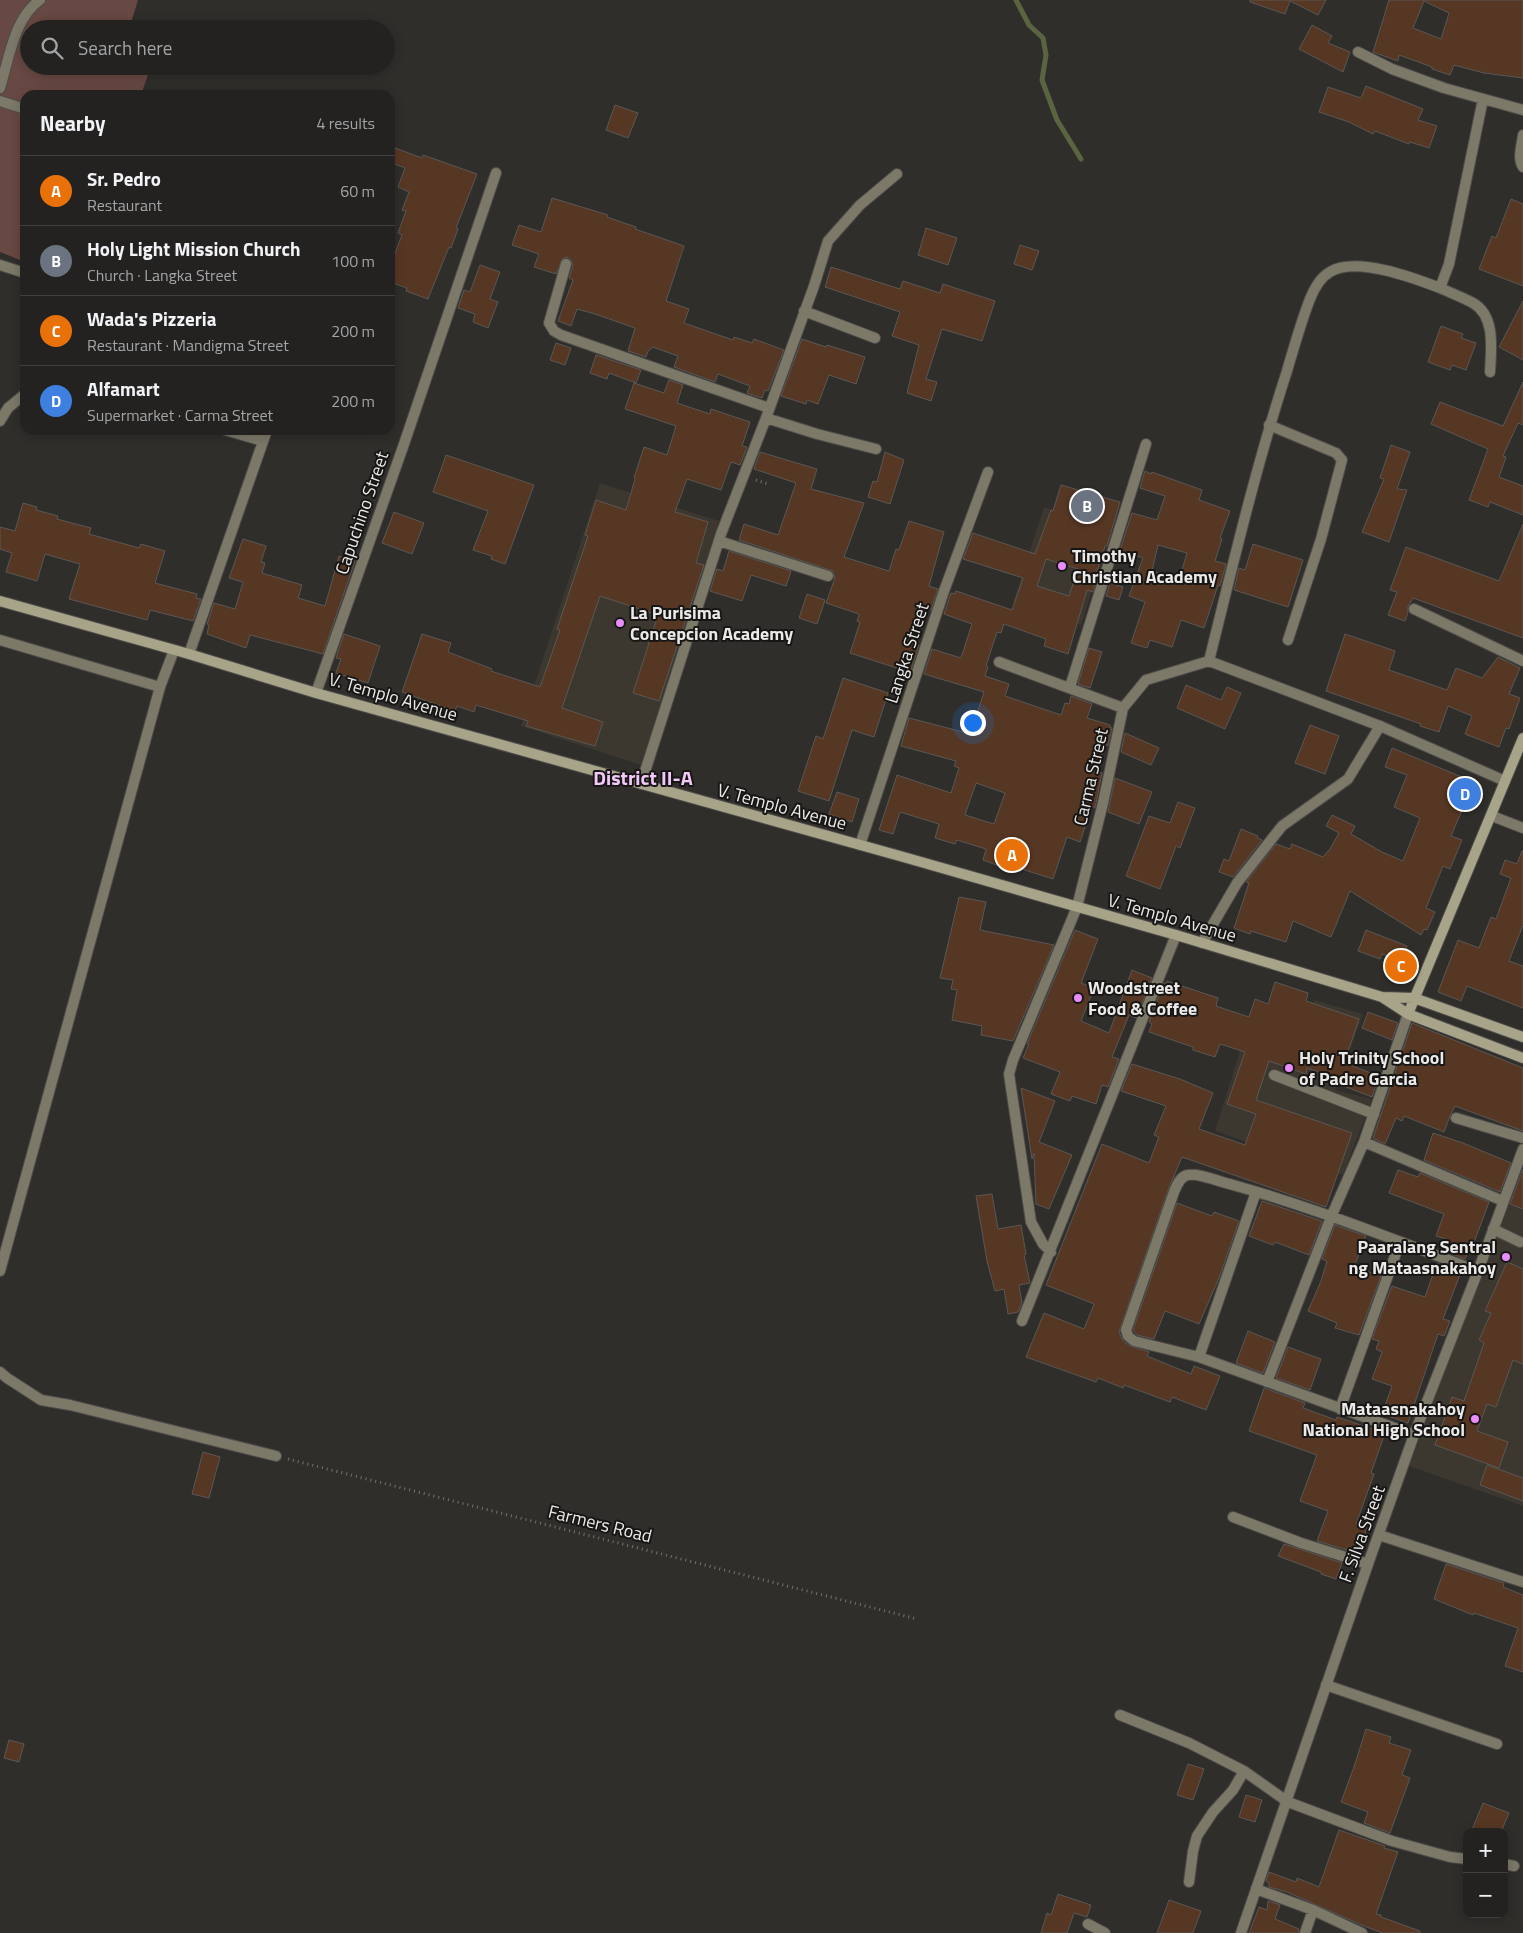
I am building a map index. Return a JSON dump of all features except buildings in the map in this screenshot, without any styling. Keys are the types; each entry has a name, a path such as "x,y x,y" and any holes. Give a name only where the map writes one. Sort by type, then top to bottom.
{"main road":[{"name":"V. Templo Avenue","path":"0,601 1176,935 1382,997 1414,998 1523,1037"},
{"path":"1408,1014 1523,738"},
{"name":"V. Templo Avenue","path":"1382,997 1408,1014 1523,1058"}],"street":[{"path":"23,20 32,6 40,0"},
{"path":"0,88 20,26"},
{"path":"1358,52 1392,69 1444,88 1523,110"},
{"path":"1440,288 1449,264 1483,99"},
{"path":"0,101 20,107"},
{"path":"1523,135 1520,158 1520,164 1523,167"},
{"name":"Capuchino Street","path":"316,692 404,444 496,173"},
{"path":"641,784 718,541 770,408 828,242 860,205 897,174"},
{"path":"566,264 549,323 554,331 770,408"},
{"path":"0,265 20,271"},
{"path":"1490,372 1491,345 1488,324 1484,313 1474,304 1440,288 1402,274 1361,266 1336,268 1324,276 1310,297 1269,425 1209,661 1380,726 1505,781"},
{"path":"804,311 876,338"},
{"path":"0,421 8,408 20,398"},
{"path":"766,418 817,434 876,449"},
{"path":"1269,425 1336,453 1342,460 1321,539 1288,640"},
{"path":"242,435 263,441"},
{"path":"189,654 265,435"},
{"path":"1070,687 1146,444"},
{"name":"Langka Street","path":"860,845 944,591 988,472"},
{"path":"718,541 828,576"},
{"path":"1414,608 1523,660"},
{"path":"0,640 160,686"},
{"path":"0,1272 160,686 174,650"},
{"name":"Carma Street","path":"1050,1252 1043,1244 1031,1222 1009,1074 1013,1060 1077,907 1103,803 1123,708 1146,680 1209,661"},
{"path":"998,662 1123,708"},
{"path":"1202,943 1237,883 1282,826 1348,779 1380,726"},
{"path":"1492,816 1523,828"},
{"path":"1022,1322 1176,935"},
{"path":"1267,1382 1332,1217 1364,1142 1408,1014"},
{"path":"1274,1075 1374,1114"},
{"path":"1456,1118 1523,1138"},
{"path":"1364,1142 1503,1201"},
{"name":"F. Silva Street","path":"1242,1933 1288,1802 1326,1685 1414,1435 1523,1149"},
{"path":"1414,1435 1199,1357 1131,1339 1126,1333 1130,1318 1180,1179 1186,1175 1194,1175 1256,1192 1332,1217 1478,1270"},
{"path":"1199,1357 1256,1192"},
{"path":"1493,1230 1520,1242"},
{"path":"1340,1409 1400,1242"},
{"path":"0,1372 41,1400 70,1405 276,1456"},
{"path":"1233,1517 1368,1564"},
{"path":"1379,1535 1523,1582"},
{"path":"1326,1685 1496,1744"},
{"path":"1120,1714 1189,1743 1244,1771 1288,1802 1392,1841 1450,1857 1463,1859"},
{"path":"1189,1882 1197,1836 1213,1812 1233,1790 1244,1771"},
{"path":"1256,1889 1313,1910 1362,1933"},
{"path":"1305,1933 1313,1910"},
{"path":"1088,1924 1105,1933"}],"path":[{"name":"Farmers Road","path":"276,1456 917,1619"}],"shaded area":[{"path":"0,0 138,0 132,20 20,20 20,75 148,75 143,90 20,90 20,260 0,252"},
{"name":"La Purisima Concepcion Academy","path":"600,483 719,521 641,765 521,726"},
{"name":"Timothy Christian Academy","path":"1044,507 1112,528 1081,625 1013,603"},
{"name":"Holy Trinity School of Padre Garcia","path":"1314,1000 1363,1014 1335,1090 1372,1099 1343,1175 1215,1131 1248,1025 1301,1046"},
{"name":"Mataasnakahoy National High School","path":"1523,1168 1523,1506 1409,1466"}],"waterway":[{"path":"1016,0 1029,25 1043,38 1046,55 1042,80 1057,120 1081,159"}],"place":[{"name":"Holy Light Mission Church","path":"1087,506"},
{"name":"Timothy Christian Academy","path":"1062,566"},
{"name":"La Purisima Concepcion Academy","path":"620,623"},
{"name":"Alfamart","path":"1465,794"},
{"name":"Sr. Pedro","path":"1012,855"},
{"name":"Wada's Pizzeria","path":"1401,966"},
{"name":"Woodstreet Food & Coffee","path":"1078,998"},
{"name":"Holy Trinity School of Padre Garcia","path":"1289,1068"},
{"name":"Paaralang Sentral ng Mataasnakahoy","path":"1506,1257"},
{"name":"Mataasnakahoy National High School","path":"1475,1419"}],"district":[{"name":"District II-A","path":"643,778"}]}
